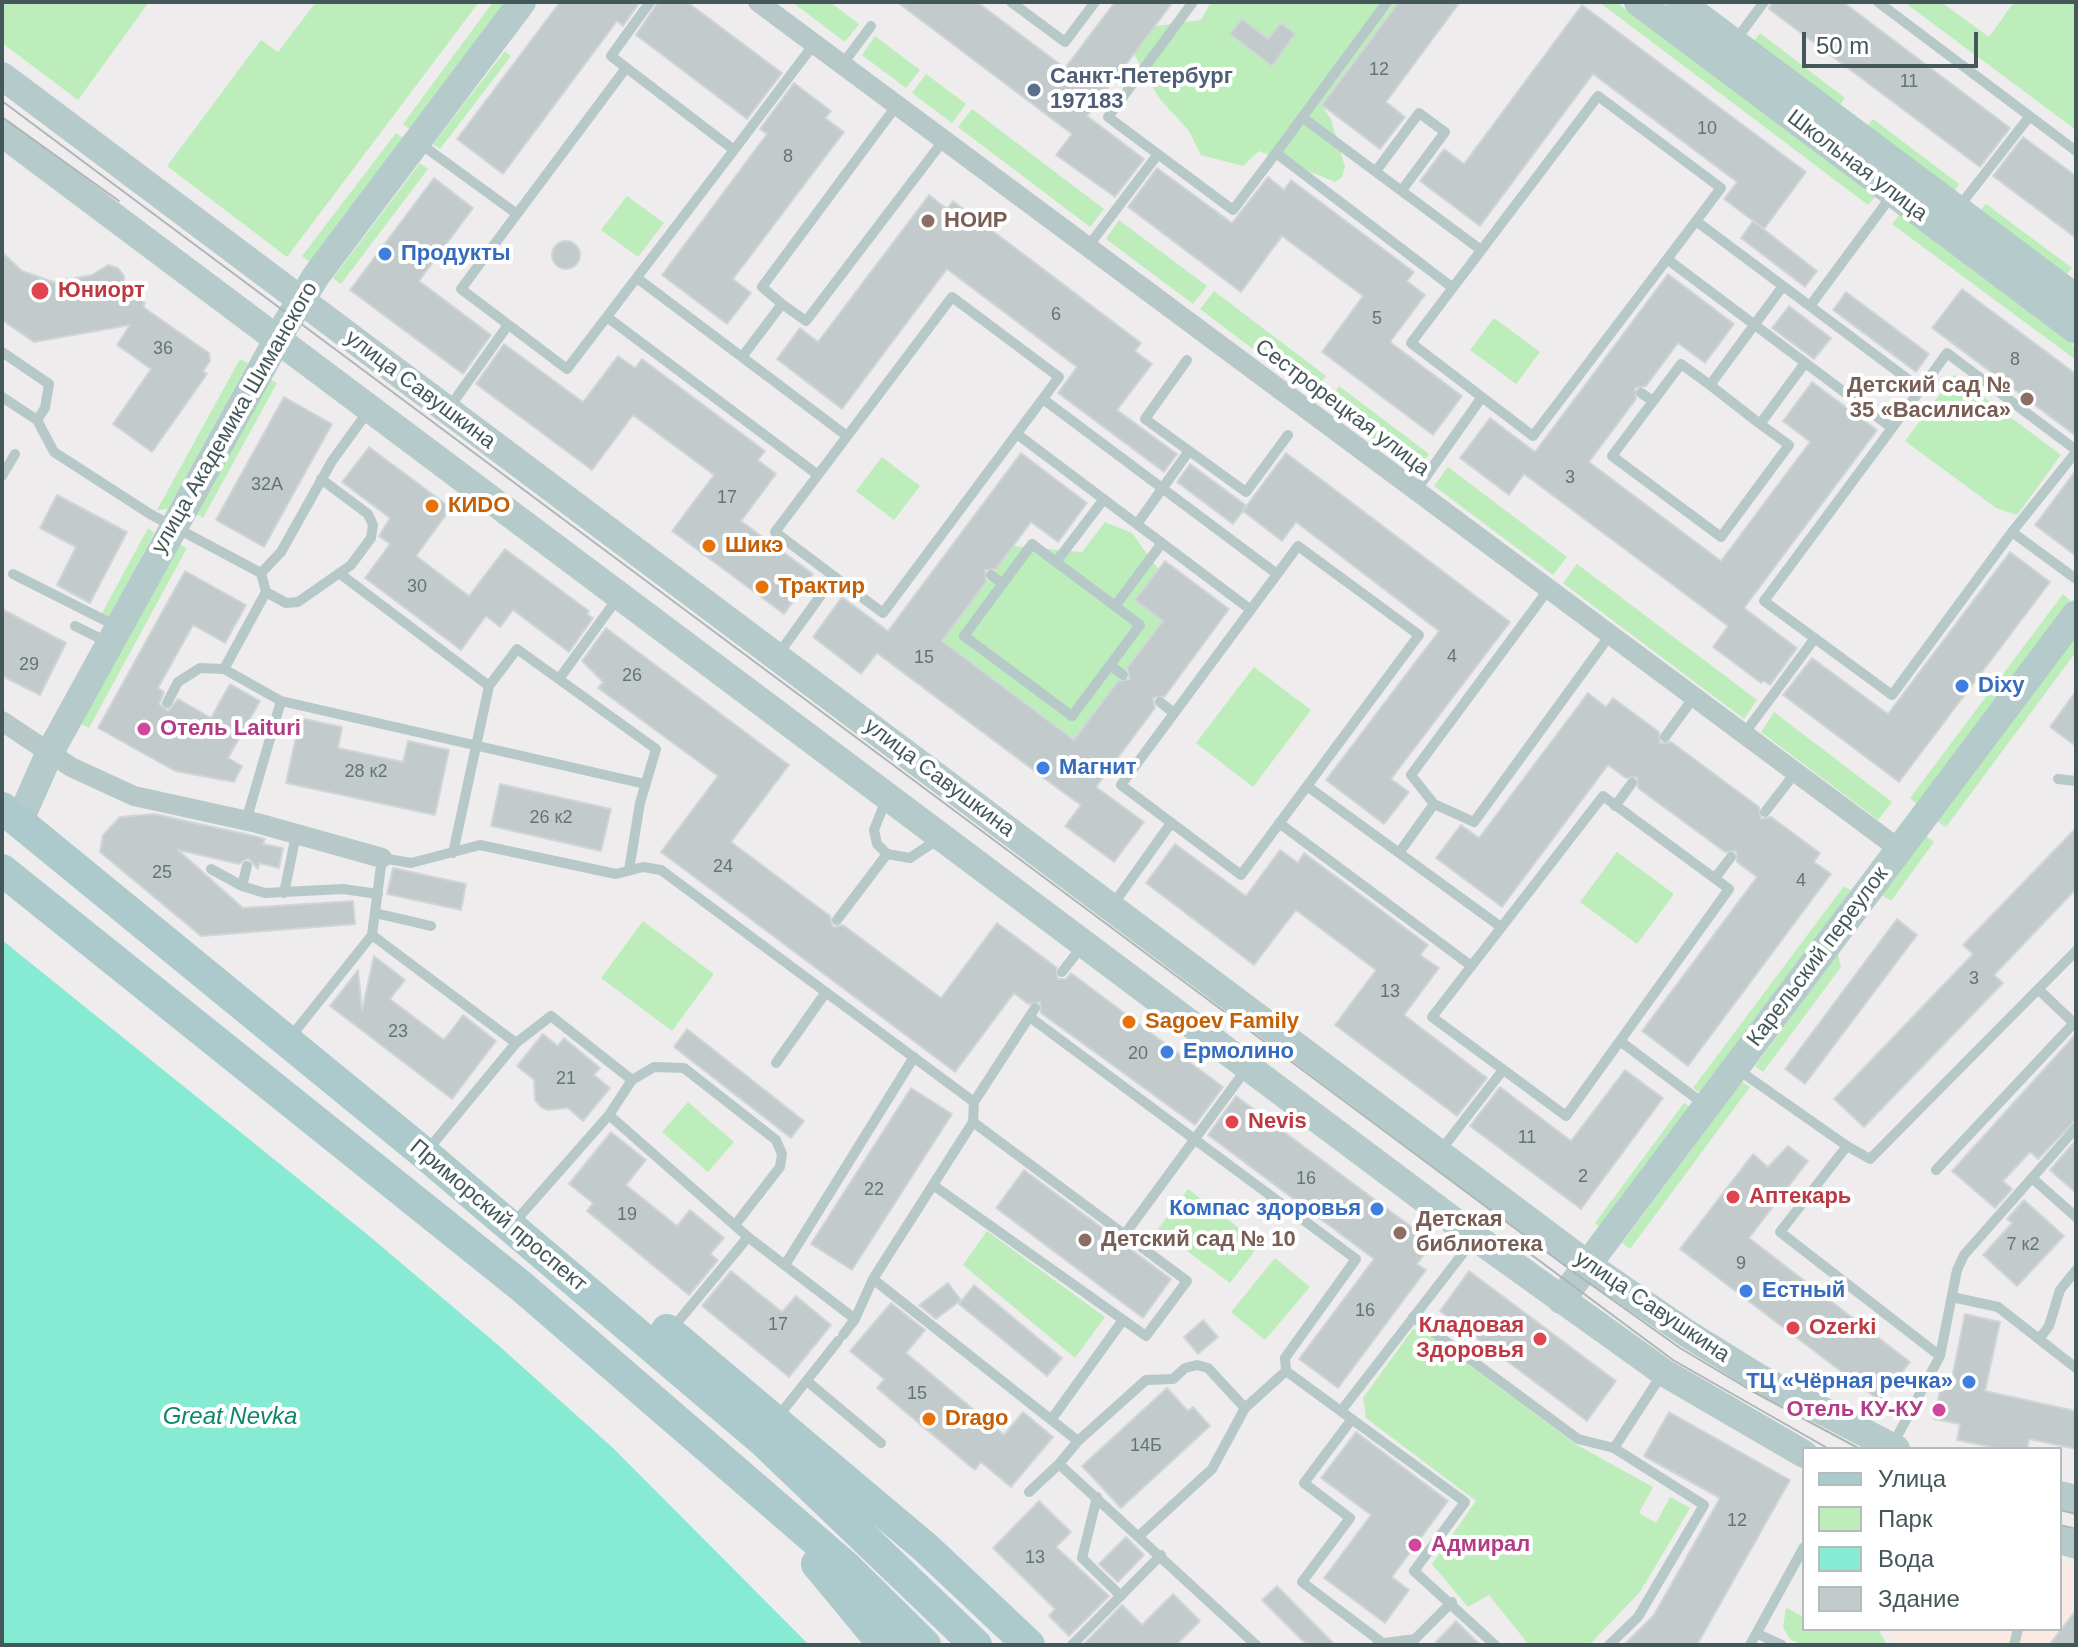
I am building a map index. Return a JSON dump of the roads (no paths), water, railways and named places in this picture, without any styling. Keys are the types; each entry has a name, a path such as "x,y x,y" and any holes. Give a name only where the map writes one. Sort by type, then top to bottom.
{"main road":[{"name":"улица Академика Шиманского","path":"11,815 49,754 173,525 301,300 522,2"},
{"name":"Школьная улица","path":"1638,2 2076,330"},
{"name":"Школьная улица","path":"1680,2 2076,298"},
{"name":"улица Савушкина","path":"2,76 1588,1265 1688,1334 1759,1378 1892,1447"},
{"name":"улица Савушкина","path":"2,133 1475,1237 1663,1372 1802,1453"},
{"name":"Карельский переулок","path":"1561,1300 2076,614"},
{"name":"Приморский проспект","path":"11,815 425,1154 762,1440 976,1645"},
{"name":"Приморский проспект","path":"2,870 521,1286 844,1565 925,1645"},
{"path":"583,1287 635,1303 926,1548 1029,1645"},
{"path":"749,1482 884,1645"}],"street":[{"name":"Сестрорецкая улица","path":"758,2 1899,849"},
{"path":"2,721 49,754 134,796 382,858"}],"lane":[{"path":"650,2 611,56 734,150"},
{"path":"1011,2 1065,42 1095,2"},
{"path":"1193,2 1108,117 1233,210 1387,2"},
{"path":"1734,42 1764,2"},
{"path":"1878,2 2076,151"},
{"path":"842,65 871,26"},
{"path":"626,68 461,289 567,369 814,44"},
{"path":"1598,96 1721,188 1667,259 1597,361 1533,436 1411,343 1481,250 1598,96"},
{"path":"897,105 762,287 782,304 806,321 943,141"},
{"path":"1376,171 1419,113 1445,132 1402,190"},
{"path":"1302,117 1481,250"},
{"path":"1957,210 2029,117"},
{"path":"417,141 517,214"},
{"path":"1276,153 1453,288"},
{"path":"1087,248 1158,154"},
{"path":"1810,306 1893,193"},
{"path":"1696,221 1921,389"},
{"path":"1667,259 1892,428"},
{"path":"637,278 847,436"},
{"path":"1710,385 1783,286"},
{"path":"952,297 1059,377 883,613 775,532 818,475 952,297"},
{"path":"742,357 782,304"},
{"path":"607,317 818,475"},
{"path":"447,410 508,325"},
{"path":"2,352 49,384 45,408 37,420"},
{"path":"1947,353 2076,451 1892,695 1764,601 1921,389 1947,353"},
{"path":"1187,360 1145,419 1246,492 1288,435"},
{"path":"1760,424 1805,363"},
{"path":"1681,364 1789,445 1721,537 1612,456 1653,401 1681,364"},
{"path":"1641,393 1653,401"},
{"path":"2,397 37,420 54,452 150,514 261,573 266,592 224,669"},
{"path":"1415,492 1482,397"},
{"path":"1043,399 1277,574"},
{"path":"261,573 281,552 321,479 370,409"},
{"path":"1017,434 1251,610"},
{"path":"1137,524 1189,451"},
{"path":"2,476 15,454"},
{"path":"266,592 286,603 298,602 351,565 371,538 373,525 368,514 321,479"},
{"path":"1056,562 1104,499"},
{"path":"2012,532 2076,579"},
{"path":"940,537 952,546"},
{"path":"1115,606 1162,543"},
{"path":"1032,544 1056,562 1140,625 1072,716 964,636 1032,544"},
{"path":"1298,546 1419,635 1241,875 1121,785 1277,574 1298,546"},
{"path":"339,573 489,686"},
{"path":"13,574 113,635"},
{"path":"991,575 1003,584"},
{"path":"777,657 834,577"},
{"path":"1548,590 1411,775 1434,804 1474,822 1610,635"},
{"path":"559,679 620,595"},
{"path":"75,626 113,635"},
{"path":"1744,734 1815,638"},
{"path":"453,853 489,686 517,649 656,749 645,784 629,870"},
{"path":"1110,665 1123,675"},
{"path":"167,703 178,682 200,668 224,669 281,701 645,784"},
{"path":"1665,737 1694,697"},
{"path":"252,826 281,701"},
{"path":"1160,702 1174,713"},
{"path":"1765,812 1795,773"},
{"path":"2058,779 2076,781"},
{"path":"1615,806 1632,783"},
{"path":"1307,786 1501,927"},
{"path":"887,796 874,830 877,844 887,854 910,858 925,851 941,837"},
{"path":"1603,796 1715,878 1729,889 1566,1116 1432,1017 1603,796"},
{"path":"1399,853 1434,804"},
{"path":"1111,907 1171,823"},
{"path":"1279,823 1470,965"},
{"path":"284,893 296,835"},
{"path":"287,1041 372,935 382,858 411,863 480,845 616,874 643,867 661,870 974,1102"},
{"path":"837,920 887,854"},
{"path":"1715,878 1731,857"},
{"path":"242,886 247,866"},
{"path":"211,869 242,886 284,893 343,889 378,894"},
{"path":"375,913 431,926"},
{"path":"372,935 516,1043"},
{"path":"1062,972 1084,943"},
{"path":"1735,1068 1870,1159 2076,951"},
{"path":"798,972 806,961"},
{"path":"1936,1170 2075,1024 2039,990"},
{"path":"776,1063 826,992"},
{"path":"776,1420 855,1319 873,1279 973,1122 974,1102 1033,1013 1356,1259 1285,1358 1286,1371 1465,1502 1414,1571 1452,1602 1495,1645"},
{"path":"425,1154 516,1043 551,1016 632,1080"},
{"path":"1620,1041 1707,1106"},
{"path":"785,1265 914,1057"},
{"path":"511,1227 609,1115 632,1080 654,1067 684,1068 776,1140 782,1154 780,1167 735,1225"},
{"path":"1125,1234 1248,1067"},
{"path":"1438,1154 1503,1070"},
{"path":"609,1115 748,1237 855,1319"},
{"path":"933,1185 1146,1336 1187,1281 973,1122"},
{"path":"1894,1447 1940,1356 1957,1270 1964,1255 2076,1128"},
{"path":"1847,1146 1780,1232 1940,1356"},
{"path":"2032,1178 2076,1217"},
{"path":"669,1332 748,1237"},
{"path":"1341,1411 1475,1237"},
{"path":"2039,1339 2049,1326 2060,1290 2076,1270"},
{"path":"873,1279 1078,1441"},
{"path":"1952,1297 1998,1307 2076,1368"},
{"path":"1413,1317 1578,1439 1614,1448 1704,1505 1638,1617 1609,1645"},
{"path":"1051,1420 1123,1320"},
{"path":"1029,1492 1078,1441 1146,1380 1173,1379 1185,1368 1197,1365 1208,1368 1245,1408"},
{"path":"1140,1535 1212,1469 1245,1408 1286,1371"},
{"path":"1614,1448 1663,1372"},
{"path":"807,1381 881,1443"},
{"path":"1352,1419 1304,1483 1350,1518 1302,1582 1378,1643 1415,1639 1452,1602"},
{"path":"1059,1464 1140,1535 1255,1645"},
{"path":"1097,1497 1082,1558 1121,1596"},
{"path":"1750,1645 1802,1551"},
{"path":"1072,1645 1161,1555"},
{"path":"1758,1634 1782,1645"}],"water":[{"name":"Great Nevka","path":"2,940 368,1235 498,1345 613,1448 809,1645 2,1645"}],"tram line":[{"path":"2,101 1579,1276 1680,1348 1856,1447"},
{"path":"2,117 119,201"},
{"path":"1529,1253 1673,1360 1825,1447"},
{"path":"2062,1510 2076,1514"},
{"path":"2062,1526 2076,1529"}],"place":[{"name":"Санкт-Петербург 197183","path":"1034,90"},
{"name":"НОИР","path":"928,221"},
{"name":"Продукты","path":"385,254"},
{"name":"Юниорт","path":"40,291"},
{"name":"Детский сад № 35 «Василиса»","path":"2027,399"},
{"name":"КИDO","path":"432,506"},
{"name":"Шикэ","path":"709,546"},
{"name":"Трактир","path":"762,587"},
{"name":"Dixy","path":"1962,686"},
{"name":"Отель Laituri","path":"144,729"},
{"name":"Магнит","path":"1043,768"},
{"name":"Sagoev Family","path":"1129,1022"},
{"name":"Ермолино","path":"1167,1052"},
{"name":"Nevis","path":"1232,1122"},
{"name":"Аптекарь","path":"1733,1197"},
{"name":"Компас здоровья","path":"1377,1209"},
{"name":"Детская библиотека","path":"1400,1233"},
{"name":"Детский сад № 10","path":"1085,1240"},
{"name":"Естный","path":"1746,1291"},
{"name":"Ozerki","path":"1793,1328"},
{"name":"Кладовая Здоровья","path":"1540,1339"},
{"name":"ТЦ «Чёрная речка»","path":"1969,1382"},
{"name":"Отель КУ-КУ","path":"1939,1410"},
{"name":"Drago","path":"929,1419"},
{"name":"Адмирал","path":"1415,1545"}]}
